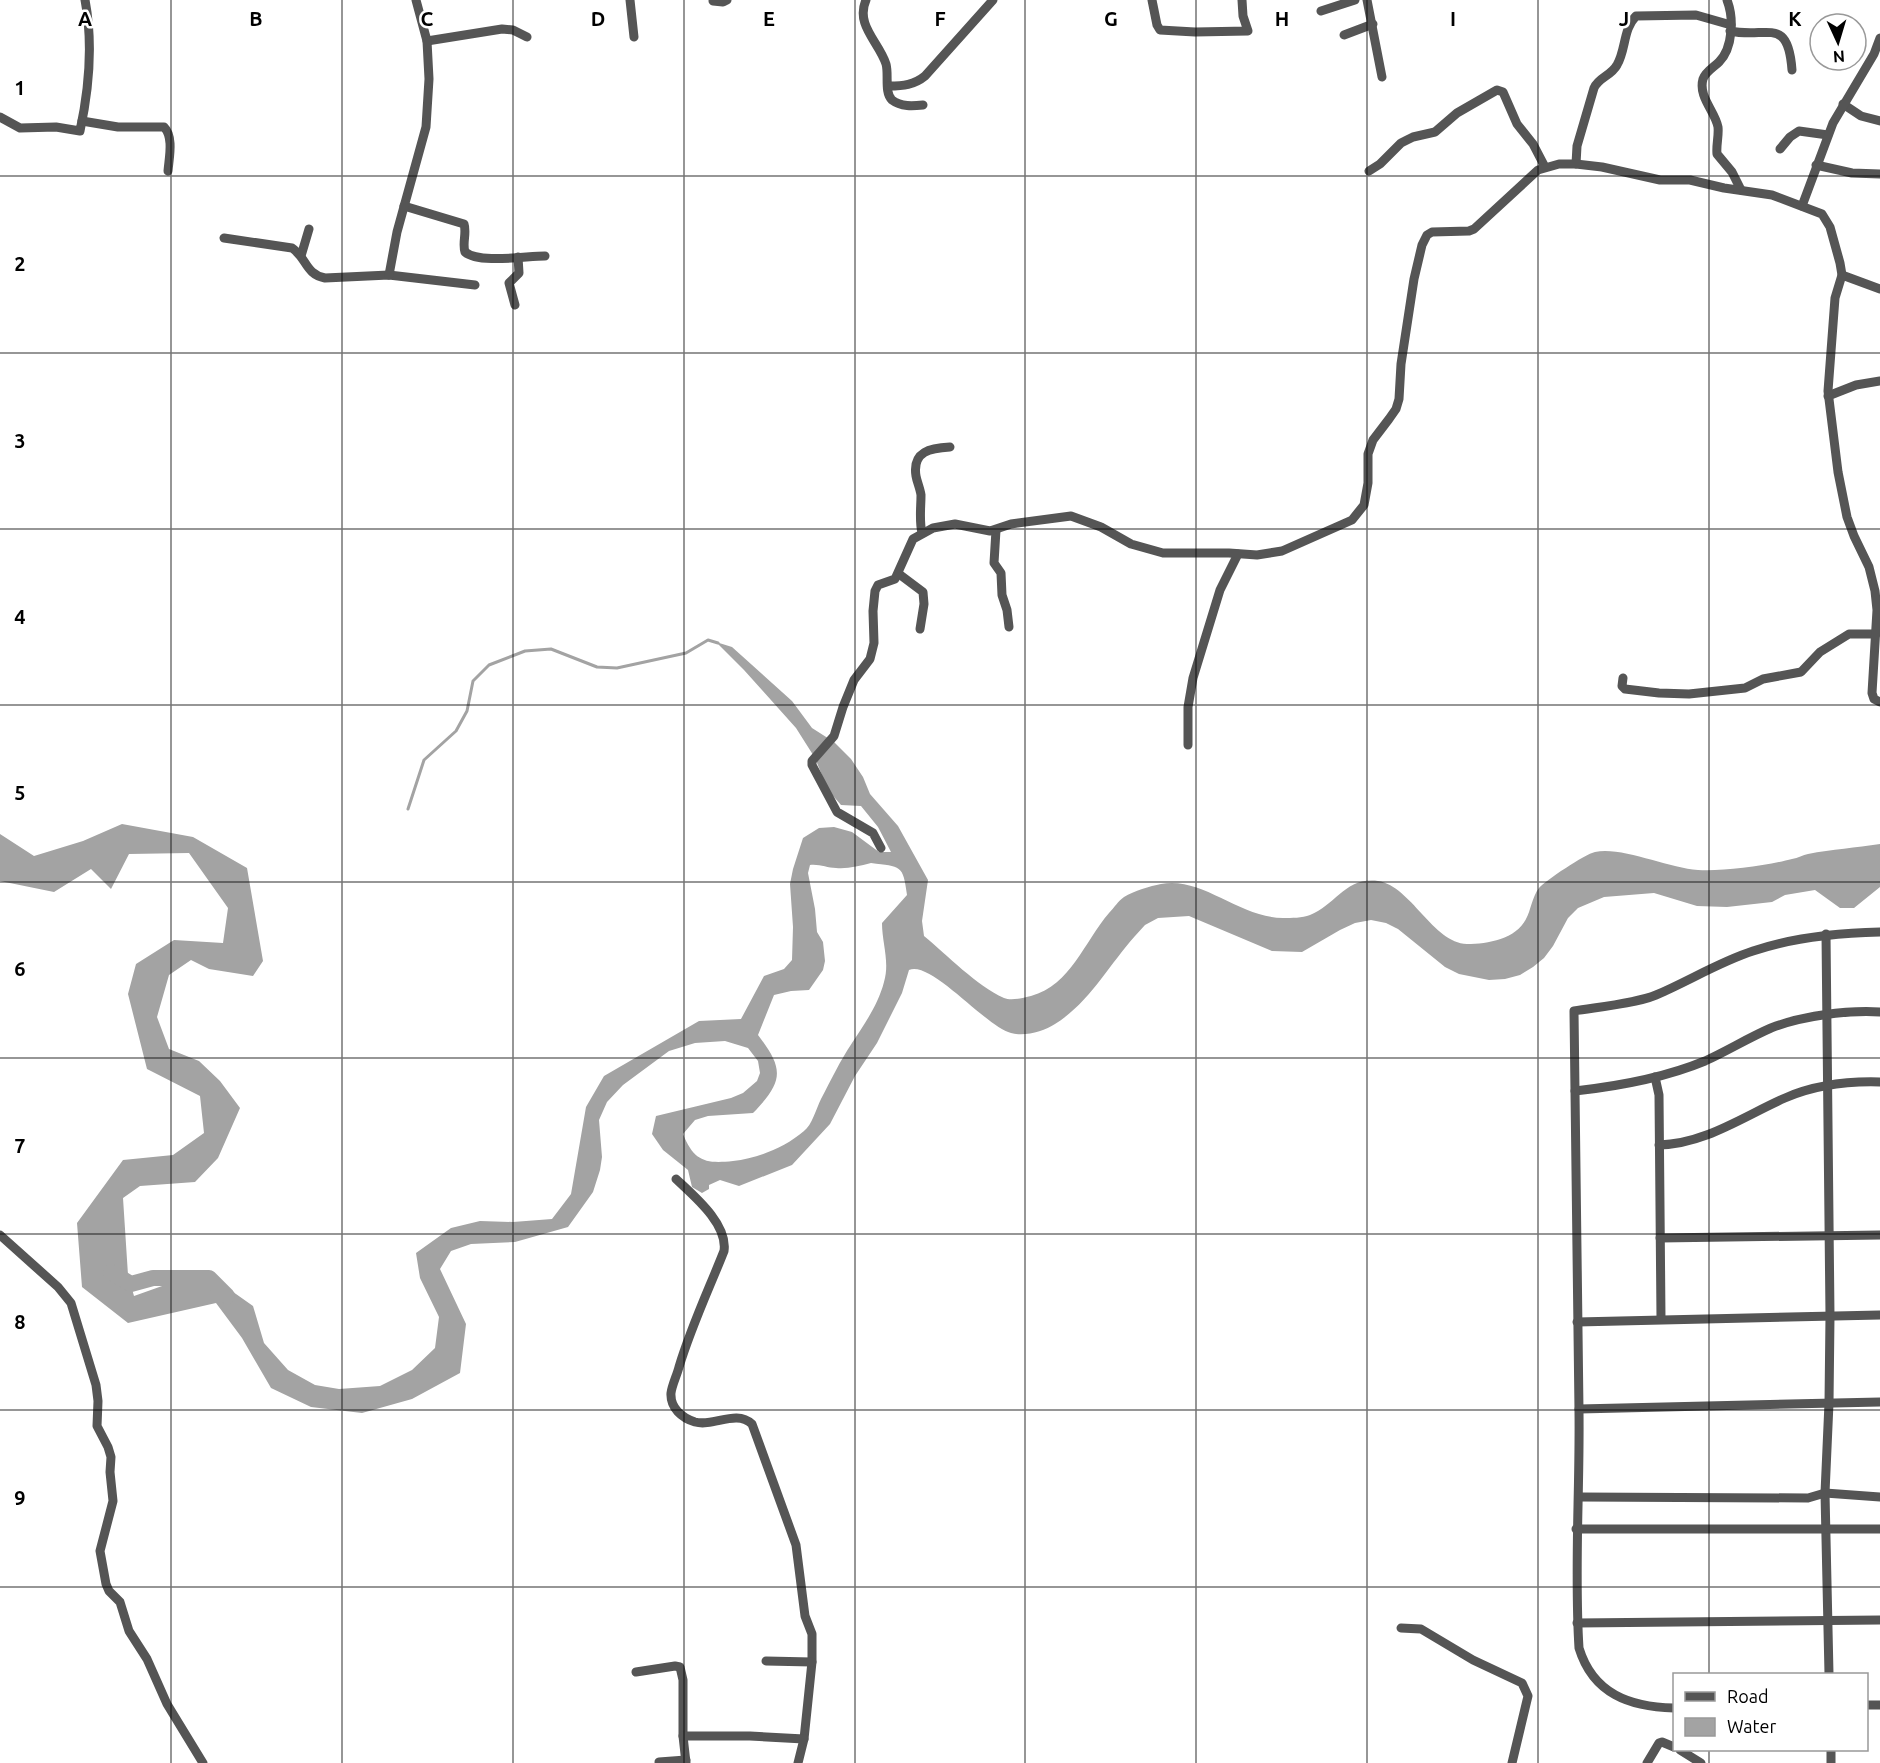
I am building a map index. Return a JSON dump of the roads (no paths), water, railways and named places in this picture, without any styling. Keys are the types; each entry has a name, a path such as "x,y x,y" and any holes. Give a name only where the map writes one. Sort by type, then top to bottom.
{"street":[{"path":"0,117 20,128 56,127 81,131 89,42 85,0"},
{"path":"389,275 404,206 426,127 429,79 427,41 416,0"},
{"path":"630,0 634,37"},
{"path":"713,2 727,0"},
{"path":"866,0 863,18 865,27 886,63 888,95 893,101 908,106 924,105"},
{"path":"889,86 918,82 993,0"},
{"path":"1152,0 1160,30 1195,32 1248,31 1243,16 1242,0"},
{"path":"1321,11 1355,0"},
{"path":"1367,0 1382,77"},
{"path":"1727,0 1731,28 1722,58 1704,76 1702,85 1705,99 1718,126 1717,154 1732,172 1740,190"},
{"path":"1576,164 1578,140 1593,88 1619,63 1629,28 1636,16 1696,15 1731,28 1771,33 1784,39 1791,50 1792,70"},
{"path":"1344,35 1373,24"},
{"path":"427,41 502,29 513,30 526,37"},
{"path":"1802,206 1828,135 1843,104 1874,54 1880,38"},
{"path":"1369,171 1380,164 1401,143 1413,137 1435,132 1457,113 1497,90 1503,92 1517,124 1533,144 1545,167"},
{"path":"1843,104 1861,116 1880,121"},
{"path":"82,121 118,127 164,127 169,138 168,171"},
{"path":"1780,149 1790,137 1799,131 1828,135"},
{"path":"881,848 873,833 837,812 814,771 812,761 834,736 854,680 873,652 875,591 878,585 895,579 913,540 922,533 948,524 996,530 1011,524 1071,516 1101,527 1131,544 1163,553 1257,555 1282,551 1342,526 1359,513 1364,505 1368,454 1373,440 1396,409 1399,399 1401,364 1422,245 1427,235 1432,232 1474,229 1529,176 1545,167 1576,164 1602,166 1660,180 1690,180 1772,195 1822,214 1827,221 1842,275 1836,298 1828,396 1838,472 1847,517 1869,567 1875,591 1877,610 1872,693 1874,699 1880,702"},
{"path":"1816,165 1852,173 1880,174"},
{"path":"404,206 464,224 466,255 486,258 545,256"},
{"path":"301,256 309,229"},
{"path":"224,238 292,248 301,256 315,276 325,278 389,275 475,285"},
{"path":"516,305 509,283 519,273 518,257"},
{"path":"1842,275 1880,289"},
{"path":"1828,396 1856,385 1880,381"},
{"path":"922,533 921,493 915,474 917,464 925,451 950,447"},
{"path":"996,530 994,563 1001,573 1002,595 1010,627"},
{"path":"1188,745 1188,707 1193,678 1220,590 1238,554"},
{"path":"899,573 923,592 924,604 920,629"},
{"path":"1623,678 1622,686 1625,689 1650,692 1704,693 1745,688 1763,679 1801,672 1820,652 1849,634 1876,634"},
{"path":"1673,1708 1648,1707 1610,1692 1584,1665 1579,1648 1576,1529 1579,1497 1579,1409 1574,1011 1654,996 1754,950 1826,934 1880,932"},
{"path":"1826,934 1830,1316 1826,1493 1829,1673"},
{"path":"1575,1091 1609,1087 1656,1077 1705,1060 1773,1027 1827,1016 1866,1011 1880,1012"},
{"path":"1656,1077 1659,1095 1661,1318"},
{"path":"1659,1144 1677,1144 1710,1133 1749,1117 1784,1098 1810,1089 1850,1081 1880,1082"},
{"path":"675,1179 700,1201 726,1241 684,1351 671,1392 673,1406 681,1416 694,1422 704,1424 737,1417 752,1424 796,1545 805,1616 812,1634 812,1662 804,1739 798,1763"},
{"path":"1660,1238 1880,1235"},
{"path":"0,1236 58,1287 71,1303 96,1385 97,1426 111,1457 113,1501 100,1551 106,1584 109,1591 120,1602 129,1631 147,1659 167,1704 203,1763"},
{"path":"1577,1322 1661,1318 1880,1315"},
{"path":"1579,1409 1880,1402"},
{"path":"1579,1497 1808,1498 1826,1493 1880,1497"},
{"path":"1576,1529 1826,1531 1880,1529"},
{"path":"1577,1623 1880,1620"},
{"path":"1401,1628 1421,1629 1473,1660 1522,1683 1528,1696 1512,1763"},
{"path":"766,1660 812,1662"},
{"path":"636,1672 680,1667 683,1680 683,1736 686,1761 659,1762"},
{"path":"683,1736 804,1739"},
{"path":"1647,1763 1659,1743 1673,1747"},
{"path":"1683,1751 1701,1763"}],"water":[{"path":"716,642 732,647 792,701 812,728 834,742 851,759 863,777 870,794 898,826 928,880 922,921 924,936 973,978 1007,999 1031,996 1057,982 1067,973 1100,924 1120,900 1147,887 1161,884 1176,883 1191,886 1252,912 1290,918 1307,916 1319,911 1357,883 1378,881 1390,885 1401,893 1443,934 1455,941 1467,944 1501,939 1516,931 1526,919 1539,888 1583,857 1595,852 1618,852 1686,868 1707,870 1758,866 1817,852 1880,844 1880,887 1854,908 1840,908 1815,890 1785,895 1772,902 1727,907 1697,906 1654,893 1604,897 1578,908 1568,918 1544,958 1533,967 1520,975 1489,980 1459,974 1445,967 1398,929 1386,923 1371,920 1355,923 1302,952 1272,951 1189,916 1158,918 1145,925 1078,1005 1055,1024 1034,1033 1011,1033 1000,1028 931,975 919,970 909,970 902,993 877,1043 855,1076 830,1124 792,1165 739,1186 720,1180 709,1185 709,1189 702,1193 692,1187 688,1170 663,1150 652,1134 656,1116 743,1093 757,1081 760,1073 758,1061 748,1048 725,1041 695,1043 669,1051 623,1085 607,1102 599,1120 602,1157 600,1170 593,1192 568,1227 515,1242 471,1244 451,1251 440,1269 466,1324 460,1373 412,1399 362,1413 311,1407 271,1388 242,1338 216,1303 128,1323 82,1287 77,1223 123,1160 173,1155 204,1133 200,1096 147,1069 128,994 136,964 174,940 223,943 228,908 189,853 129,854 111,889 91,869 54,892 0,881 0,834 34,856 83,841 122,824 193,837 247,868 263,961 253,976 209,969 191,960 169,975 157,1017 169,1049 199,1061 220,1081 240,1108 218,1158 195,1182 140,1186 123,1198 128,1275 134,1296 179,1280 219,1282 253,1306 264,1343 288,1370 315,1385 339,1389 380,1386 412,1370 435,1348 439,1317 420,1278 416,1253 451,1228 480,1221 513,1222 552,1219 571,1194 586,1107 604,1076 699,1021 741,1019 764,976 784,969 792,960 793,927 790,884 803,838 819,828 834,827 852,832 879,852 891,852 878,827 861,806 841,805 828,790 815,758 796,728","holes":["871,863 899,869 904,877 907,895 882,923 886,975 875,1006 840,1064 809,1125 788,1142 761,1155 723,1162 702,1159 692,1150 683,1134 695,1120 708,1116 753,1113 763,1102 771,1092 777,1075 773,1057 758,1035 774,995 809,990 823,970 825,961 823,942 817,932 808,873 810,865 840,868"]}],"waterway":[{"path":"408,809 424,760 456,731 467,711 473,681 489,665 525,651 551,649 597,667 617,668 686,653 708,640 718,643"},
{"path":"111,1272 131,1284 153,1278 209,1278 227,1296"}]}
